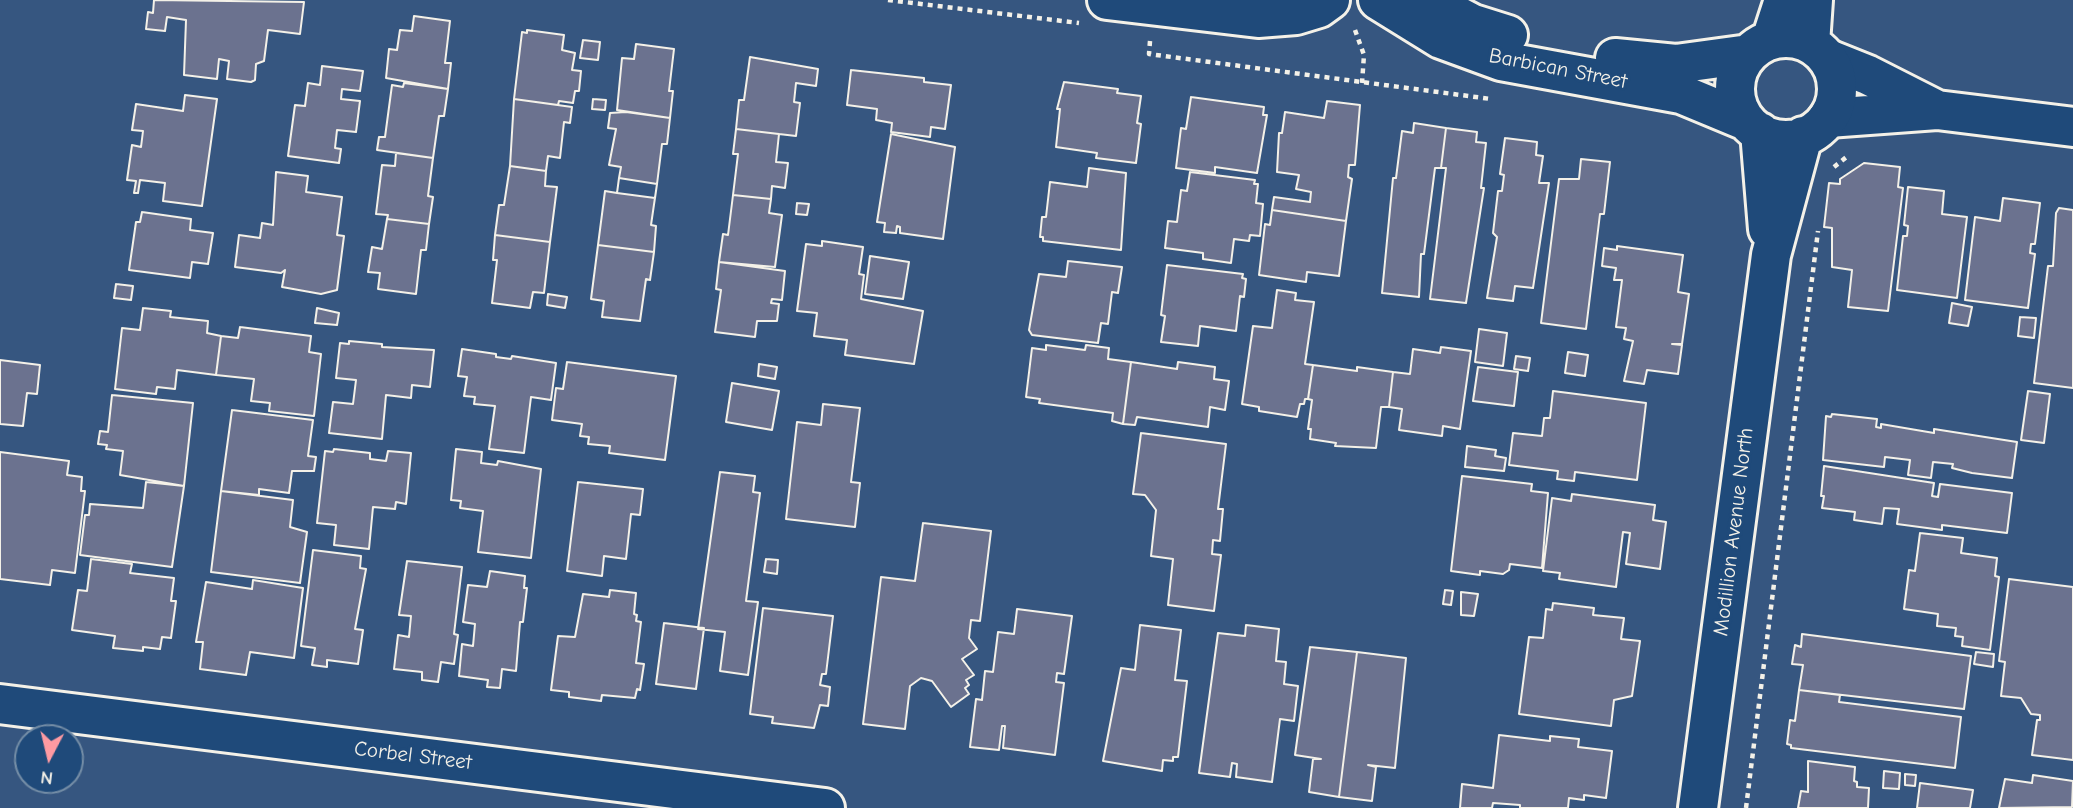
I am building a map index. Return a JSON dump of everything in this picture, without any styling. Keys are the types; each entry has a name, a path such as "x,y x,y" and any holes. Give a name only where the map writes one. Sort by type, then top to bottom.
{"street":[{"name":"Barbican Street","path":"1427,0 1473,24 1542,45 1602,57 1676,64 1760,47"},
{"path":"1784,0 1760,47 1735,79 1739,108 1753,126 1774,138 1815,127 1937,110 2073,127"},
{"path":"1813,0 1819,51 1837,88 1815,127"},
{"path":"1097,12 1258,19 1296,16 1318,8 1354,9"},
{"name":"Barbican Street","path":"1354,9 1501,61 1670,92 1753,126"},
{"path":"1760,47 1798,39 1937,110"},
{"name":"Modillion Avenue North","path":"1753,126 1770,255"},
{"name":"Modillion Avenue North","path":"1698,808 1770,255 1815,127"},
{"name":"Corbel Street","path":"0,704 825,808"}],"path":[{"path":"888,0 1097,12"},
{"path":"1354,9 1364,55 1362,83"},
{"path":"1151,35 1149,54 1496,100"},
{"path":"1746,808 1819,225"}],"building":[{"path":"154,0 304,2 300,34 268,30 264,61 256,64 255,80 251,82 227,79 229,61 219,59 217,79 184,75 186,20 167,17 165,31 146,29 148,12 153,13"},
{"path":"414,16 450,21 445,63 451,63 448,89 386,78 389,49 397,50 400,30 412,31"},
{"path":"527,30 564,35 562,50 575,53 572,70 581,71 579,91 575,91 573,103 559,101 558,105 514,99 522,32 527,33"},
{"path":"583,40 600,42 598,60 580,58"},
{"path":"636,44 674,49 669,91 673,91 670,118 617,110 622,58 634,59"},
{"path":"750,57 818,69 816,86 796,83 794,102 800,103 796,136 736,129 739,100 744,100"},
{"path":"322,66 363,71 360,91 342,89 341,99 360,101 356,132 337,130 335,148 341,149 339,163 288,156 295,105 305,106 308,83 320,85"},
{"path":"851,70 924,78 924,82 951,85 945,129 931,127 930,137 891,132 892,123 876,120 877,109 847,105"},
{"path":"1064,82 1118,89 1117,93 1141,96 1136,163 1096,158 1097,153 1056,147 1060,109 1057,109"},
{"path":"404,83 448,89 444,116 439,116 433,158 377,150 379,137 385,137 392,85 403,87"},
{"path":"185,95 217,99 202,206 163,201 165,183 140,180 138,193 134,193 136,181 127,180 132,145 141,147 143,131 132,130 136,104 183,111"},
{"path":"1191,97 1264,107 1263,115 1267,115 1257,173 1215,167 1215,173 1176,168 1181,128 1186,129"},
{"path":"514,99 572,107 570,123 564,122 560,158 548,156 546,171 510,166"},
{"path":"593,99 606,100 605,110 592,109"},
{"path":"1327,101 1360,105 1355,165 1349,165 1348,177 1352,179 1346,221 1272,210 1274,197 1310,202 1311,192 1296,189 1299,175 1277,172 1279,133 1282,133 1285,112 1324,118"},
{"path":"626,112 670,118 667,144 662,144 657,184 619,178 621,167 609,165 616,129 608,128 610,113"},
{"path":"1414,123 1446,128 1441,168 1435,168 1424,254 1421,254 1419,297 1382,293 1393,178 1396,178 1402,131 1413,133"},
{"path":"1446,128 1477,132 1476,142 1486,143 1481,188 1484,188 1466,303 1430,299 1446,168 1441,168"},
{"path":"736,129 779,134 776,162 788,163 785,188 772,186 771,199 733,195 738,154 733,154"},
{"path":"891,134 955,147 943,239 900,233 900,227 897,226 896,233 884,232 885,223 877,222"},
{"path":"1505,138 1537,142 1536,155 1543,156 1539,183 1549,183 1533,288 1515,286 1513,301 1487,298 1497,237 1493,233 1498,191 1502,191 1504,175 1500,174"},
{"path":"396,153 433,158 428,196 433,197 429,224 387,219 388,215 376,214 382,165 395,166"},
{"path":"1581,159 1610,162 1604,214 1600,214 1586,329 1541,323 1559,179 1579,179"},
{"path":"1864,163 1900,167 1898,187 1903,188 1888,311 1848,307 1852,270 1832,267 1832,228 1824,227 1829,183 1840,184 1840,179"},
{"path":"510,166 546,171 545,186 557,187 550,242 495,235 499,205 504,205"},
{"path":"1089,168 1126,173 1121,250 1043,241 1043,237 1040,237 1042,217 1046,217 1050,182 1087,187"},
{"path":"276,172 308,176 306,192 342,197 337,235 344,236 337,290 321,294 282,287 285,270 281,273 235,267 239,235 260,238 262,223 273,225"},
{"path":"1190,172 1255,180 1254,184 1258,184 1256,203 1263,204 1260,236 1250,235 1249,241 1234,239 1231,263 1203,259 1203,253 1165,248 1168,221 1177,222 1181,190 1187,191"},
{"path":"619,178 657,184 651,225 656,226 654,252 598,245 605,191 617,193"},
{"path":"619,178 657,184 655,198 617,193"},
{"path":"1908,187 1944,191 1942,214 1967,217 1957,298 1897,290 1903,236 1907,236 1908,226 1904,225"},
{"path":"733,195 771,199 769,213 782,215 775,267 719,262 723,234 728,235"},
{"path":"2003,198 2040,203 2035,244 2031,244 2030,253 2035,254 2028,308 1965,300 1975,217 2000,221"},
{"path":"797,203 809,204 807,215 796,214"},
{"path":"2059,208 2073,210 2073,388 2034,383 2048,266 2053,266 2056,213"},
{"path":"1272,210 1346,221 1339,276 1307,272 1306,282 1259,275 1265,224 1270,225"},
{"path":"142,212 191,219 190,230 213,233 208,264 192,262 190,278 129,270 136,222 140,222"},
{"path":"387,219 429,224 426,250 421,250 416,294 378,289 380,273 368,272 372,247 382,249"},
{"path":"495,235 550,242 544,293 533,292 530,308 492,303 497,260 493,260"},
{"path":"822,241 863,247 859,274 864,275 861,299 923,311 914,364 845,355 847,340 814,336 817,313 797,311 806,244 822,246"},
{"path":"598,245 654,252 650,280 646,279 640,321 602,317 604,301 591,299"},
{"path":"1617,246 1683,255 1678,292 1689,294 1682,344 1672,344 1682,345 1678,374 1647,370 1644,384 1624,381 1633,341 1624,339 1626,328 1616,327 1622,280 1614,280 1616,268 1602,266 1604,248 1617,250"},
{"path":"870,256 909,262 903,299 865,294"},
{"path":"1068,261 1122,267 1118,293 1112,292 1108,324 1101,323 1098,343 1032,335 1029,330 1039,274 1066,277"},
{"path":"719,262 785,271 782,300 772,299 771,303 779,304 777,321 757,321 755,337 715,332 721,290 716,289"},
{"path":"1167,265 1243,274 1242,278 1246,279 1244,297 1240,296 1236,331 1200,326 1198,346 1161,342"},
{"path":"116,284 133,286 131,300 114,298"},
{"path":"1277,290 1296,293 1295,300 1314,302 1305,364 1313,365 1308,399 1305,399 1304,404 1300,404 1297,417 1259,411 1259,407 1242,404 1253,326 1272,328"},
{"path":"548,294 567,297 565,308 547,305"},
{"path":"1952,303 1972,307 1968,326 1949,323"},
{"path":"143,308 171,311 170,317 208,321 207,333 221,336 216,375 177,370 175,389 157,387 156,394 115,389 122,328 140,330"},
{"path":"317,308 339,313 337,325 315,323"},
{"path":"2020,317 2036,318 2034,338 2018,336"},
{"path":"240,327 311,336 309,352 321,354 314,416 269,411 270,403 251,401 254,379 216,375 221,336 238,338"},
{"path":"1479,329 1507,333 1503,366 1475,362"},
{"path":"349,341 382,344 382,347 434,350 430,387 412,385 411,398 386,395 382,439 329,433 333,402 353,404 356,380 336,378 340,343 349,344"},
{"path":"1046,345 1085,350 1086,345 1109,348 1108,359 1131,362 1123,424 1112,421 1113,413 1039,403 1040,399 1026,397 1032,348 1046,350"},
{"path":"1441,347 1471,351 1460,429 1443,426 1442,436 1399,430 1402,409 1389,407 1393,372 1410,374 1413,349 1440,353"},
{"path":"462,349 496,354 496,357 511,359 512,356 556,363 551,400 531,397 524,453 489,449 495,406 474,404 475,397 464,396 467,377 458,376"},
{"path":"1568,352 1588,355 1585,376 1565,373"},
{"path":"1516,356 1530,358 1528,371 1514,369"},
{"path":"0,360 40,365 37,394 27,393 23,426 0,424"},
{"path":"567,362 676,376 665,460 609,453 610,446 588,444 589,437 580,436 582,424 552,420 556,388 563,389"},
{"path":"1131,362 1177,369 1178,362 1215,367 1214,379 1229,381 1225,410 1210,407 1208,427 1137,417 1135,425 1123,424"},
{"path":"759,364 777,367 775,379 758,376"},
{"path":"1313,365 1357,371 1357,367 1393,372 1389,407 1381,407 1376,448 1335,446 1336,443 1310,439 1311,429 1308,429 1312,400 1308,399"},
{"path":"1478,367 1518,372 1514,406 1473,401"},
{"path":"732,383 779,391 772,430 726,422"},
{"path":"1553,391 1646,403 1637,480 1575,472 1574,481 1557,479 1558,471 1509,465 1513,433 1542,436 1544,418 1550,418"},
{"path":"2028,391 2050,394 2044,443 2021,440"},
{"path":"112,395 193,403 184,486 120,475 123,451 106,449 107,445 98,444 100,431 108,432"},
{"path":"823,404 860,408 851,482 860,483 855,527 786,519 797,422 821,425"},
{"path":"232,410 313,420 308,456 316,457 314,471 292,471 289,493 259,489 259,495 221,491"},
{"path":"1832,414 1877,419 1876,427 1881,428 1881,424 1934,433 1934,429 2017,442 2012,478 1972,473 1952,468 1953,464 1933,462 1931,478 1908,475 1910,460 1885,457 1884,467 1823,460 1826,416 1831,417"},
{"path":"1141,433 1226,444 1218,509 1223,509 1220,541 1213,540 1212,554 1221,555 1214,611 1168,605 1173,559 1151,556 1156,510 1145,495 1133,494"},
{"path":"1467,446 1496,450 1495,456 1506,458 1504,471 1465,467"},
{"path":"334,449 370,453 370,459 386,461 388,451 411,453 406,504 396,502 395,509 373,507 369,549 334,545 336,525 317,523 325,451 333,452"},
{"path":"456,449 482,452 481,463 497,465 498,461 541,469 531,558 478,552 483,511 460,508 461,501 451,500"},
{"path":"0,452 69,461 67,475 82,477 81,491 85,491 75,573 52,570 50,585 0,579"},
{"path":"1824,466 1934,483 1932,496 1938,497 1940,484 2012,493 2007,533 1942,525 1942,530 1897,524 1899,509 1884,508 1882,524 1854,520 1855,512 1822,508"},
{"path":"720,472 755,476 753,492 760,493 746,601 758,602 748,675 720,671 725,632 698,629"},
{"path":"1462,476 1532,484 1531,491 1548,493 1542,568 1510,564 1509,570 1503,574 1480,571 1480,575 1451,571"},
{"path":"146,482 184,486 172,567 80,555 85,515 89,515 90,504 143,508"},
{"path":"578,482 643,489 640,515 631,514 626,559 604,556 602,576 567,571"},
{"path":"221,491 293,500 290,527 307,532 300,583 211,572"},
{"path":"1572,494 1655,505 1653,520 1666,522 1660,569 1626,564 1630,533 1623,532 1616,587 1559,579 1560,573 1543,571 1552,498 1571,501"},
{"path":"923,523 991,531 980,621 971,620 969,638 977,649 962,659 974,675 966,680 969,685 965,688 969,694 951,707 932,681 921,678 910,686 905,729 863,724 881,577 915,581"},
{"path":"1920,533 1963,538 1961,553 1997,558 1995,576 1999,577 1990,650 1962,646 1963,637 1955,636 1956,628 1937,626 1938,614 1904,609 1909,570 1915,571"},
{"path":"313,550 361,556 360,568 366,569 355,629 363,630 358,664 327,660 327,667 312,665 315,648 301,646"},
{"path":"91,559 132,564 130,573 174,578 171,601 176,601 171,638 162,637 160,649 143,647 143,651 113,648 115,636 72,630 78,590 87,591"},
{"path":"766,559 778,560 777,574 764,572"},
{"path":"407,561 462,567 454,634 458,635 454,664 441,662 438,682 422,680 422,672 394,669 398,635 409,637 411,616 399,615"},
{"path":"490,571 525,576 524,588 527,588 523,622 520,622 516,671 502,669 500,688 487,687 488,680 459,676 462,644 473,646 475,624 463,622 468,585 487,587"},
{"path":"2009,579 2073,587 2073,760 2032,755 2040,715 2031,714 2021,698 2001,696 2005,662 1999,661"},
{"path":"253,580 303,588 294,658 250,652 246,675 200,669 203,642 196,642 206,582 252,589"},
{"path":"610,590 636,593 634,614 637,615 636,621 641,622 636,663 644,664 640,690 637,689 635,698 602,695 601,701 569,697 569,692 551,690 558,636 575,637 583,594 609,597"},
{"path":"1445,590 1453,591 1451,605 1443,604"},
{"path":"1461,592 1478,594 1474,616 1461,615"},
{"path":"1553,603 1594,608 1593,615 1624,618 1621,639 1640,641 1632,696 1614,700 1611,726 1519,714 1529,637 1543,638 1546,609 1552,610"},
{"path":"763,608 833,616 826,674 822,674 820,685 830,687 828,706 820,705 814,728 772,723 773,717 750,714"},
{"path":"1017,609 1072,616 1064,674 1057,673 1056,682 1064,683 1055,755 1003,748 1005,726 1002,726 999,750 970,747 976,699 982,700 985,671 993,672 998,632 1014,634"},
{"path":"664,623 704,628 696,689 656,684"},
{"path":"1140,625 1181,630 1175,680 1187,681 1178,757 1173,757 1173,761 1163,760 1162,771 1103,761 1121,668 1135,670"},
{"path":"1246,625 1279,629 1276,661 1286,662 1284,684 1298,686 1294,721 1280,719 1272,782 1236,777 1237,764 1232,763 1230,777 1199,773 1218,633 1245,636"},
{"path":"1802,634 1971,656 1964,709 1799,690 1803,665 1792,664 1795,645 1801,647"},
{"path":"1310,647 1357,652 1339,797 1309,792 1313,759 1321,759 1295,755"},
{"path":"1357,652 1406,658 1395,768 1368,765 1376,767 1372,801 1339,797"},
{"path":"1976,652 1994,654 1993,667 1974,664"},
{"path":"1799,690 1840,695 1839,702 1961,717 1955,768 1791,748 1791,745 1787,744 1790,720 1795,721"},
{"path":"1499,735 1550,741 1550,736 1579,739 1578,747 1612,751 1606,798 1584,795 1584,800 1569,798 1568,808 1520,808 1520,805 1493,803 1492,808 1460,808 1462,784 1493,788"},
{"path":"1808,761 1855,767 1854,781 1857,782 1857,787 1869,788 1868,808 1798,808 1801,791 1808,792"},
{"path":"1884,771 1900,773 1899,789 1883,788"},
{"path":"1905,774 1916,775 1915,786 1905,785"},
{"path":"2033,775 2073,781 2072,807 1999,808 2005,779 2032,783"},
{"path":"1920,783 1973,790 1970,808 1917,808"}]}
